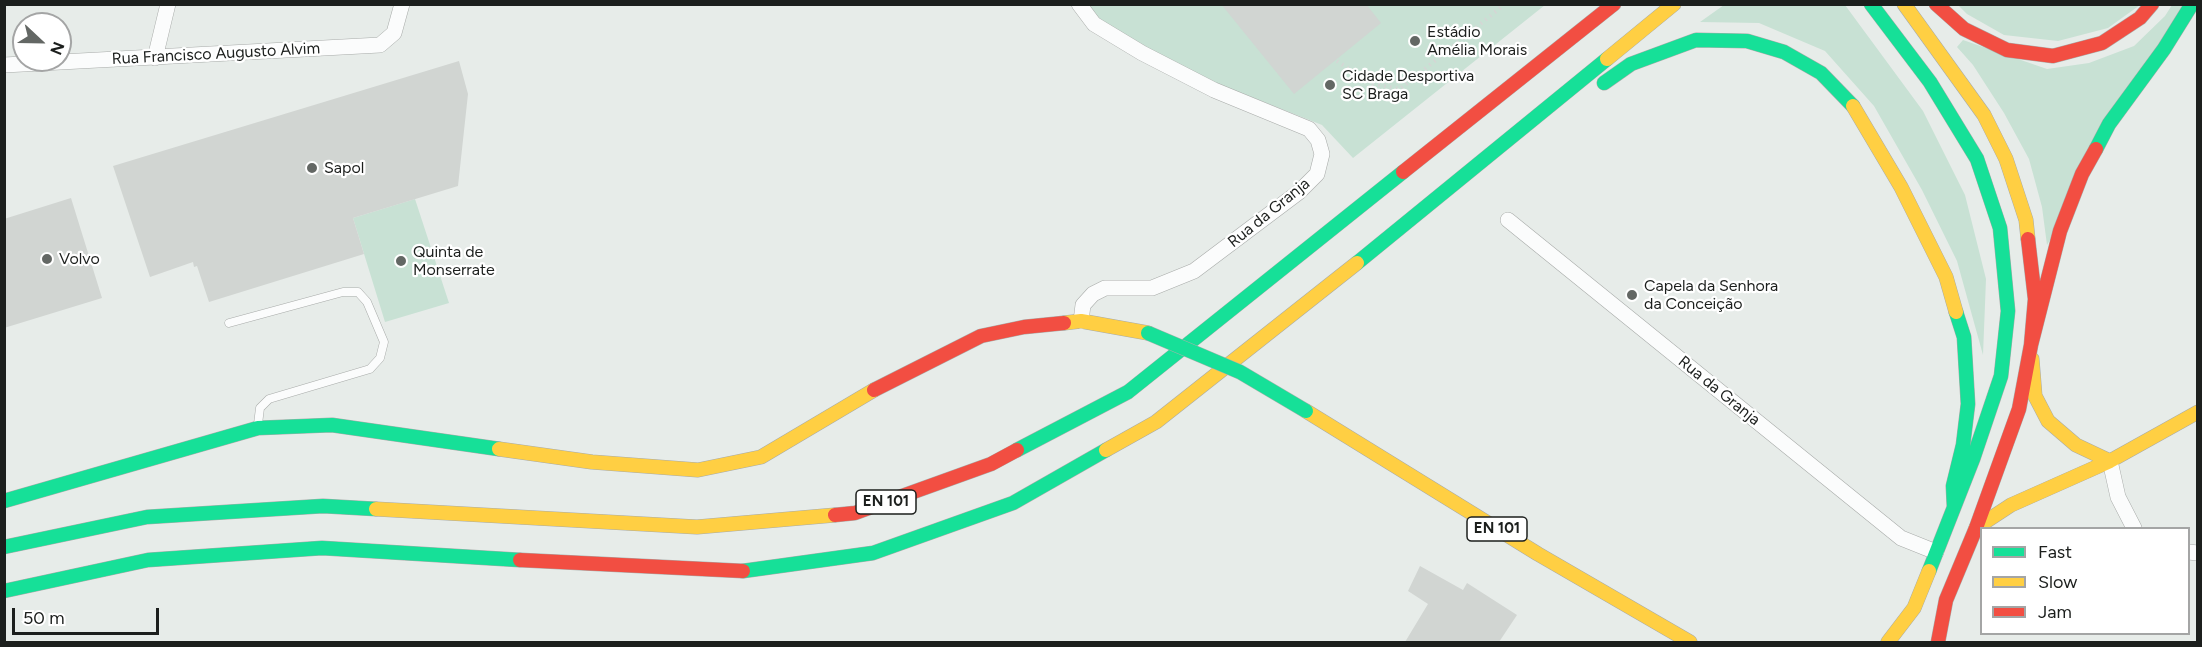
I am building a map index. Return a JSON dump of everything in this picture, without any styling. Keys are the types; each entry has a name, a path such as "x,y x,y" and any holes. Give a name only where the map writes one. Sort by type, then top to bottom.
{"main road":[{"name":"EN 101","path":"4,547 147,517 323,507 697,527 855,513 991,464 1128,392 1614,4"},
{"name":"EN 101","path":"4,591 148,560 322,548 732,572 873,553 1013,503 1156,422 1403,227 1674,4"},
{"path":"1871,4 1930,82 1977,159 2000,228 2008,311 2001,376 1954,507 1914,608 1888,642"},
{"path":"1904,4 1984,115 2006,159 2026,220 2035,299 2031,345 2035,396 2048,421 2076,445 2110,461"},
{"path":"1936,4 1964,28 2007,50 2053,56 2102,43 2140,18 2152,4"},
{"path":"1938,642 1946,600 1976,528 2019,409 2031,345 2060,231 2082,174 2109,124 2164,49 2192,4"},
{"path":"1403,227 1437,212 1588,94 1631,64 1696,40 1747,41 1784,52 1821,73 1855,108 1901,187 1946,277 1964,337 1968,404 1963,445 1953,486 1954,507"},
{"name":"EN 101","path":"4,501 258,428 332,425 592,462 698,470 761,457 887,382 981,336 1024,327 1081,321 1120,326 1148,333 1240,372 1538,554 1690,642"},
{"path":"1976,528 2011,504 2110,461 2198,411"}],"street":[{"path":"155,58 168,4"},
{"name":"Rua Francisco Augusto Alvim","path":"4,65 380,45 394,33 402,4"},
{"name":"Rua da Granja","path":"1079,4 1094,24 1142,52 1214,90 1309,129 1318,140 1322,154 1317,174 1299,192 1194,271 1152,288 1105,288 1093,294 1083,305 1081,321"},
{"name":"Rua da Granja","path":"1508,220 1901,538 1936,552"},
{"path":"2110,461 2118,497 2133,527"}],"lane":[{"path":"229,323 343,292 358,292 367,302 384,342 380,358 370,369 269,399 260,408 258,428"}],"path":[{"path":"1336,61 1373,84 1400,89 1505,4"}],"green space":[{"name":"Cidade Desportiva SC Braga","path":"1085,5 1545,5 1353,158 1322,125 1190,73 1097,20"},
{"path":"1724,5 1845,5 1923,111 1965,195 1986,279 1983,355 1957,261 1922,190 1874,106 1825,51 1759,23 1700,22"},
{"path":"1958,5 2140,5 2108,28 2058,41 2004,35 1967,14"},
{"path":"2172,5 2185,5 2047,245 2042,207 2029,159 2004,113 1973,65 1957,47 1963,40 2047,69 2089,63 2134,46 2165,16"},
{"name":"Quinta de Monserrate","path":"415,199 449,303 385,322 353,218"}],"building":[{"path":"1221,4 1366,4 1381,23 1294,94"},
{"name":"Sapol","path":"459,61 468,94 458,186 353,218 364,254 209,302 197,266 194,267 193,262 150,277 113,166"},
{"name":"Volvo","path":"71,198 102,298 4,328 4,219"},
{"path":"1420,566 1463,590 1467,583 1517,615 1499,642 1405,642 1428,604 1408,591"}],"traffic: fast":[{"path":"1871,4 1930,82 1977,159 2000,228 2008,311 2001,376 1973,459 1929,571"},
{"path":"2096,149 2109,124 2164,49 2192,4"},
{"path":"1604,83 1631,64 1696,40 1747,41 1784,52 1821,73 1853,106"},
{"path":"1357,263 1607,59"},
{"path":"1017,450 1128,392 1403,172"},
{"path":"1954,507 1953,486 1963,445 1968,404 1964,337 1956,312"},
{"path":"1148,333 1240,372 1306,411"},
{"path":"4,501 258,428 332,425 499,449"},
{"path":"743,571 873,553 1013,503 1106,450"},
{"path":"4,547 147,517 323,506 376,509"},
{"path":"4,591 148,560 322,548 520,560"}],"traffic: slow":[{"path":"1607,59 1674,4"},
{"path":"1904,4 1984,115 2006,159 2026,220 2028,239"},
{"path":"1853,106 1901,187 1946,277 1956,312"},
{"path":"1106,450 1156,422 1357,263"},
{"path":"1064,323 1081,321 1148,333"},
{"path":"2032,359 2035,396 2048,421 2076,445 2110,461"},
{"path":"499,449 592,462 698,470 761,457 874,390"},
{"path":"1306,411 1538,554 1690,642"},
{"path":"1976,528 2011,505 2110,461 2198,412"},
{"path":"376,509 697,527 835,515"},
{"path":"1888,642 1914,608 1929,571"}],"traffic: jam":[{"path":"1403,172 1614,4"},
{"path":"1936,4 1964,29 2007,50 2053,56 2102,43 2140,18 2152,4"},
{"path":"2031,345 2060,231 2082,174 2096,149"},
{"path":"1938,642 1946,600 1976,528 2019,409 2031,345 2035,299 2028,239"},
{"path":"874,390 981,336 1024,327 1064,323"},
{"path":"835,515 855,513 991,464 1017,450"},
{"path":"520,560 743,571"}],"place":[{"name":"Estádio Amélia Morais","path":"1415,41"},
{"name":"Cidade Desportiva SC Braga","path":"1330,85"},
{"name":"Sapol","path":"312,168"},
{"name":"Volvo","path":"47,259"},
{"name":"Quinta de Monserrate","path":"401,261"},
{"name":"Capela da Senhora da Conceição","path":"1632,295"}]}
